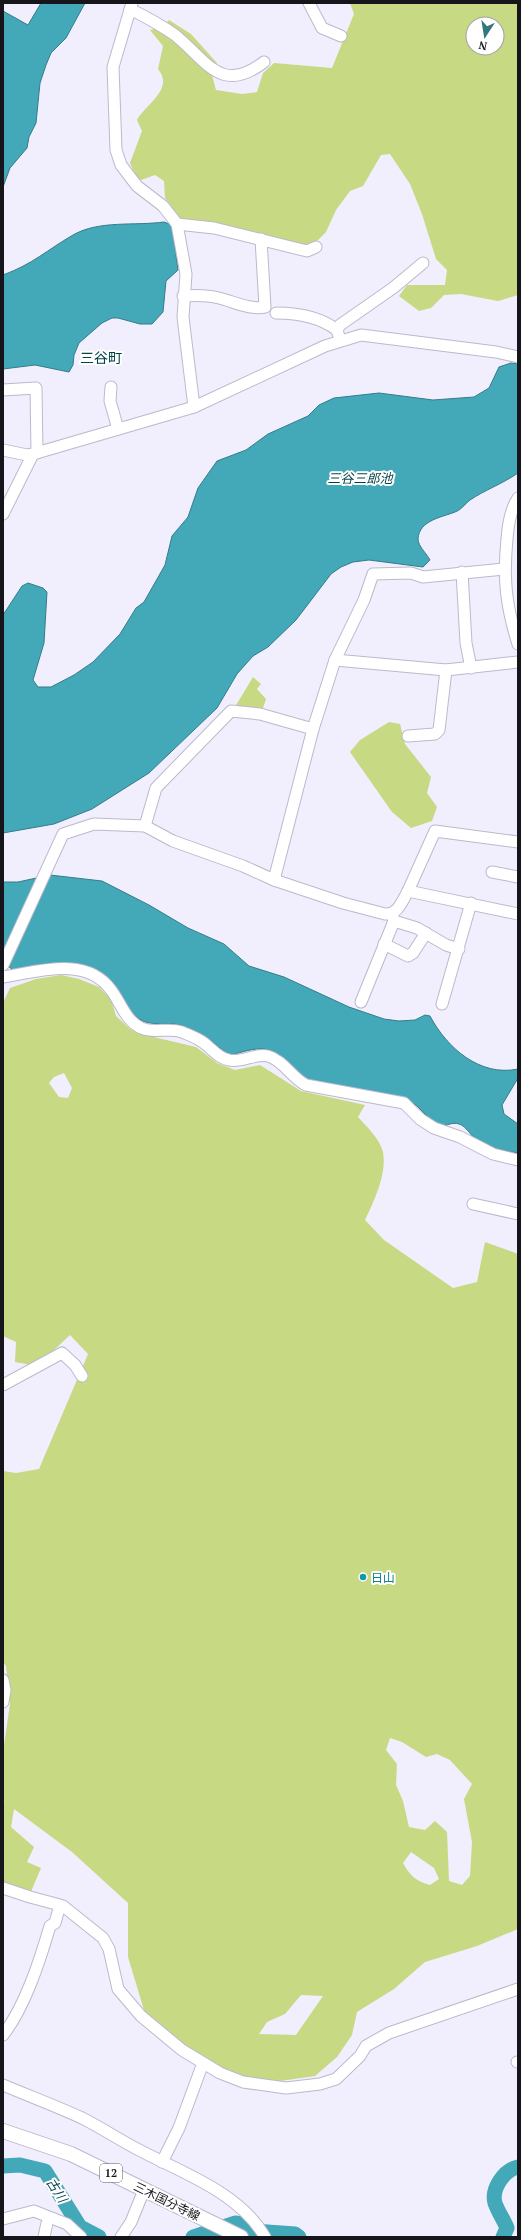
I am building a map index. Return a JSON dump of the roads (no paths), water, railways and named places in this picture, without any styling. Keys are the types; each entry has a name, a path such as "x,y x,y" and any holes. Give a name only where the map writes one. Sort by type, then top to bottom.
{"main road":[{"name":"三木国分寺線","path":"3,2131 71,2154 238,2236"}],"street":[{"path":"310,3 322,28 341,36"},
{"path":"194,407 183,317 183,296 186,274 177,224 163,206 137,186 121,165 116,150 116,115 113,67 131,6 176,36 192,52 220,74 231,76 244,75 264,62"},
{"path":"177,224 214,228 307,251 316,247"},
{"path":"183,296 199,295 218,298 249,308 265,307 261,239"},
{"path":"338,335 340,325 393,288 422,263"},
{"path":"276,313 293,313 328,323 338,335"},
{"path":"3,450 26,455 35,454 194,407 338,335 361,335 496,352 518,357"},
{"path":"111,387 110,401 118,429"},
{"path":"3,390 36,388 35,454 3,514"},
{"path":"518,498 513,505 509,523 504,569 510,620 518,644"},
{"path":"274,880 313,729 335,660 364,600 373,574 411,573 423,577 504,569"},
{"path":"462,572 466,643 471,668"},
{"path":"335,660 446,670 518,662"},
{"path":"408,736 435,734 439,730 446,670"},
{"path":"145,826 156,788 231,711 260,714 313,729"},
{"path":"3,964 63,834 94,824 145,826 173,841 243,866 274,880 393,918 417,928 458,949"},
{"path":"361,1002 393,918 408,891 435,831 518,842"},
{"path":"492,872 518,877"},
{"path":"408,891 471,902 518,914"},
{"path":"442,1004 471,902"},
{"path":"384,944 408,956 413,953 426,933"},
{"path":"3,977 62,968 79,969 100,980 111,989 126,1015 140,1027 157,1031 177,1030 204,1042 216,1054 229,1060 267,1056 272,1058 298,1082 306,1085 404,1103 420,1119 434,1128 460,1138 493,1154 518,1160"},
{"path":"473,1204 518,1214"},
{"path":"3,1385 62,1353 75,1365 82,1376"},
{"path":"3,1680 5,1690 3,1702"},
{"path":"3,1888 60,1905 55,1923 50,1926 41,1959 11,2025 3,2035"},
{"path":"63,1906 103,1938 109,1949 118,1989 127,2002 154,2029 220,2074 243,2082 286,2088 320,2084 336,2079 360,2056 366,2046 389,2033 518,1989"},
{"path":"162,2162 179,2128 203,2063"},
{"path":"3,2085 82,2118 212,2188 228,2198 263,2234"},
{"path":"121,2237 131,2222 144,2190"},
{"path":"3,2219 34,2211 67,2224 81,2237"},
{"path":"44,2237 47,2223"}],"water":[{"path":"41,3 85,3 66,38 51,53 40,83 36,123 29,137 27,148 10,168 3,187 3,11 28,25"},
{"path":"164,222 172,225 178,270 166,281 163,312 152,324 140,324 118,318 112,318 102,323 79,343 74,355 73,365 69,372 35,365 3,369 3,275 14,271 83,230 106,225"},
{"name":"三谷三郎池","path":"511,363 518,364 518,473 476,496 457,511 427,523 419,533 418,539 418,542 430,560 423,567 369,560 353,562 341,567 331,574 296,620 268,647 253,656 237,674 217,708 149,773 92,809 54,824 3,833 3,615 22,586 28,583 43,588 47,592 44,643 33,680 38,687 51,687 74,675 93,662 120,634 136,608 144,602 165,565 172,536 188,517 198,488 217,461 246,450 268,434 308,416 319,405 334,398 379,393 433,400 474,397 489,388 499,367"},
{"path":"50,875 102,881 149,905 188,928 224,944 249,966 284,977 349,1007 384,1019 399,1021 415,1020 425,1015 430,1016 446,1039 466,1058 491,1069 518,1069 518,1078 502,1105 504,1114 518,1124 518,1153 483,1144 464,1127 456,1123 444,1126 434,1123 417,1106 402,1097 306,1080 284,1058 270,1050 256,1049 232,1055 205,1036 186,1027 174,1024 144,1022 131,1012 116,987 94,970 81,966 54,965 13,970 3,962 3,882 18,882"}],"waterway":[{"name":"古川","path":"3,2166 20,2165 45,2171 80,2227 99,2237"},
{"name":"古川","path":"503,2237 507,2228 495,2203 495,2192 504,2176 508,2172 518,2167"},
{"name":"古川","path":"193,2237 235,2223 243,2224 253,2231 295,2234 299,2237"}],"place":[{"name":"日山","path":"363,1577"}],"district":[{"name":"三谷町","path":"101,357"}]}
